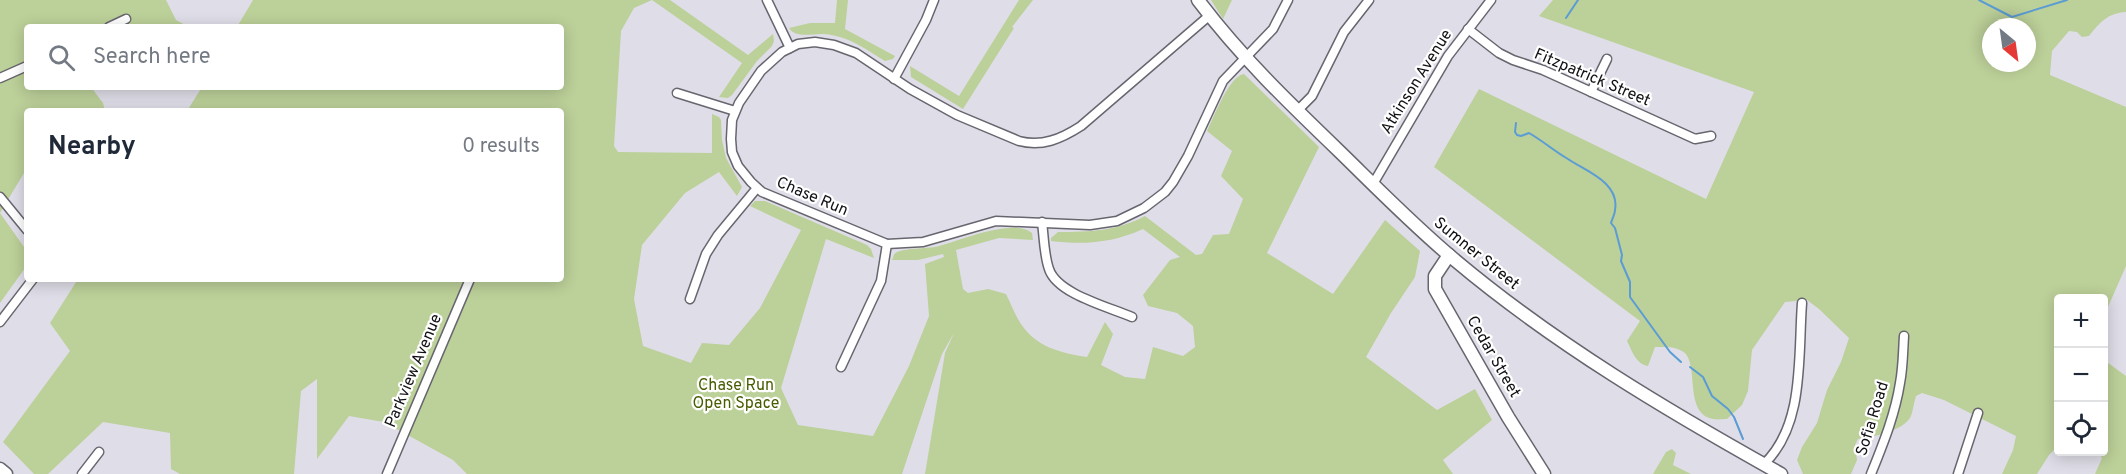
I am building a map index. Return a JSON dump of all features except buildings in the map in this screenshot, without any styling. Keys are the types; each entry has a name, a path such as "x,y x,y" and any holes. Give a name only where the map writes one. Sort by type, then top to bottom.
{"main road":[{"name":"Sumner Street","path":"1198,0 1246,59 1449,255 1519,310 1599,366 1781,474"},
{"name":"Cedar Street","path":"1449,255 1435,276 1435,289 1508,417 1544,474"},
{"path":"0,469 6,474"}],"street":[{"path":"767,0 790,48"},
{"path":"894,79 926,20 934,0"},
{"name":"Chase Run","path":"1210,15 1089,120 1073,131 1051,141 1027,143 957,115 894,79 856,53 834,45 815,42 790,48 776,56 761,71 743,96 735,111 731,129 732,152 742,172 757,188 768,195 887,244 923,242 996,221 1090,225 1110,223 1131,216 1165,192 1180,172 1223,81 1273,29 1288,0"},
{"path":"1298,111 1312,96 1344,32 1369,0"},
{"name":"Atkinson Avenue","path":"1373,184 1441,67 1491,0"},
{"path":"115,24 126,19"},
{"name":"Fitzpatrick Street","path":"1468,29 1513,60 1543,70 1695,139 1711,136"},
{"path":"1591,92 1608,59"},
{"path":"0,78 24,67"},
{"path":"677,93 735,111"},
{"path":"690,299 702,263 711,245 757,188"},
{"path":"0,197 24,226"},
{"path":"1042,222 1049,269 1054,279 1064,288 1132,317"},
{"path":"841,367 880,281 887,244"},
{"path":"0,322 31,282"},
{"name":"Parkview Avenue","path":"387,474 469,282"},
{"path":"1764,464 1779,448 1794,411 1802,303"},
{"name":"Sofia Road","path":"1871,474 1895,407 1901,381 1904,336"},
{"path":"1958,474 1978,413"},
{"path":"82,474 99,452"}],"green space":[{"path":"0,0 166,0 176,20 183,24 24,24 24,90 93,90 104,108 24,108 24,173 0,213"},
{"name":"Chase Run Open Space","path":"253,0 652,0 634,8 621,31 614,146 618,152 712,153 712,114 721,120 726,158 742,187 737,196 719,172 685,193 642,245 634,299 643,346 691,363 702,343 729,345 760,308 801,230 750,206 755,201 765,201 867,245 871,249 874,258 826,239 781,388 798,425 873,436 909,366 929,316 925,264 944,257 943,254 918,260 892,260 900,251 935,247 999,229 1023,229 1032,233 1033,240 999,238 956,250 963,289 968,293 988,289 1006,294 1027,332 1050,348 1068,353 1087,357 1105,322 1113,334 1101,365 1125,377 1145,379 1153,347 1183,356 1195,347 1193,326 1177,313 1148,306 1143,295 1170,260 1180,257 1143,229 1098,242 1051,241 1051,238 1058,232 1103,230 1124,225 1145,216 1196,255 1202,254 1213,235 1229,234 1243,199 1221,176 1232,151 1207,131 1228,89 1238,76 1244,74 1319,147 1267,253 1333,294 1385,220 1420,251 1415,277 1366,357 1437,410 1475,389 1492,420 1443,460 1453,474 925,474 945,353 954,333 942,354 902,474 467,474 453,460 384,422 349,416 317,459 317,379 301,391 294,474 180,474 171,469 170,433 103,422 48,474 34,474 3,442 70,351 50,323 76,282 564,282 564,108 189,108 200,90 564,90 564,24 239,24"},
{"path":"652,0 670,0 748,55 773,34 774,41 732,95 728,98 719,97 742,63"},
{"path":"837,0 848,0 845,29 895,56 893,59 885,61 841,37 800,34 789,28 810,23 835,23"},
{"path":"1019,0 1033,0 1012,27 1014,28 963,109 911,77 910,66 959,96"},
{"path":"1211,0 1232,0 1223,19"},
{"path":"1553,0 2126,0 2126,12 2114,14 2105,19 2089,36 2082,37 2077,32 2069,31 2052,51 2050,75 2126,107 2126,266 2108,307 2108,294 2054,294 2054,450 2037,474 2002,474 2013,450 2016,436 1944,400 1922,393 1916,396 1911,416 1902,426 1872,437 1858,439 1855,445 1857,460 1851,474 1803,474 1797,460 1817,423 1827,390 1841,362 1849,338 1819,309 1807,300 1785,302 1752,350 1748,391 1742,405 1727,419 1713,419 1704,415 1698,407 1688,357 1682,351 1655,347 1648,366 1640,363 1627,341 1640,321 1434,167 1479,89 1706,199 1754,92 1539,16"},
{"path":"0,213 24,247 24,269 0,303"},
{"path":"2108,363 2126,376 2126,474 2095,474 2102,458 2101,456 2108,456"},
{"path":"1672,449 1676,453 1673,465 1691,474 1653,474 1666,452"}],"waterway":[{"path":"1566,18 1578,0"},
{"path":"1979,0 2012,17 2067,0"},
{"path":"1516,123 1517,135 1529,133 1600,178 1612,192 1615,200 1615,213 1611,223 1615,228 1622,255 1621,261 1630,282 1630,297 1670,352 1681,362"},
{"path":"1690,367 1703,377 1712,396 1734,417 1743,439"}]}
